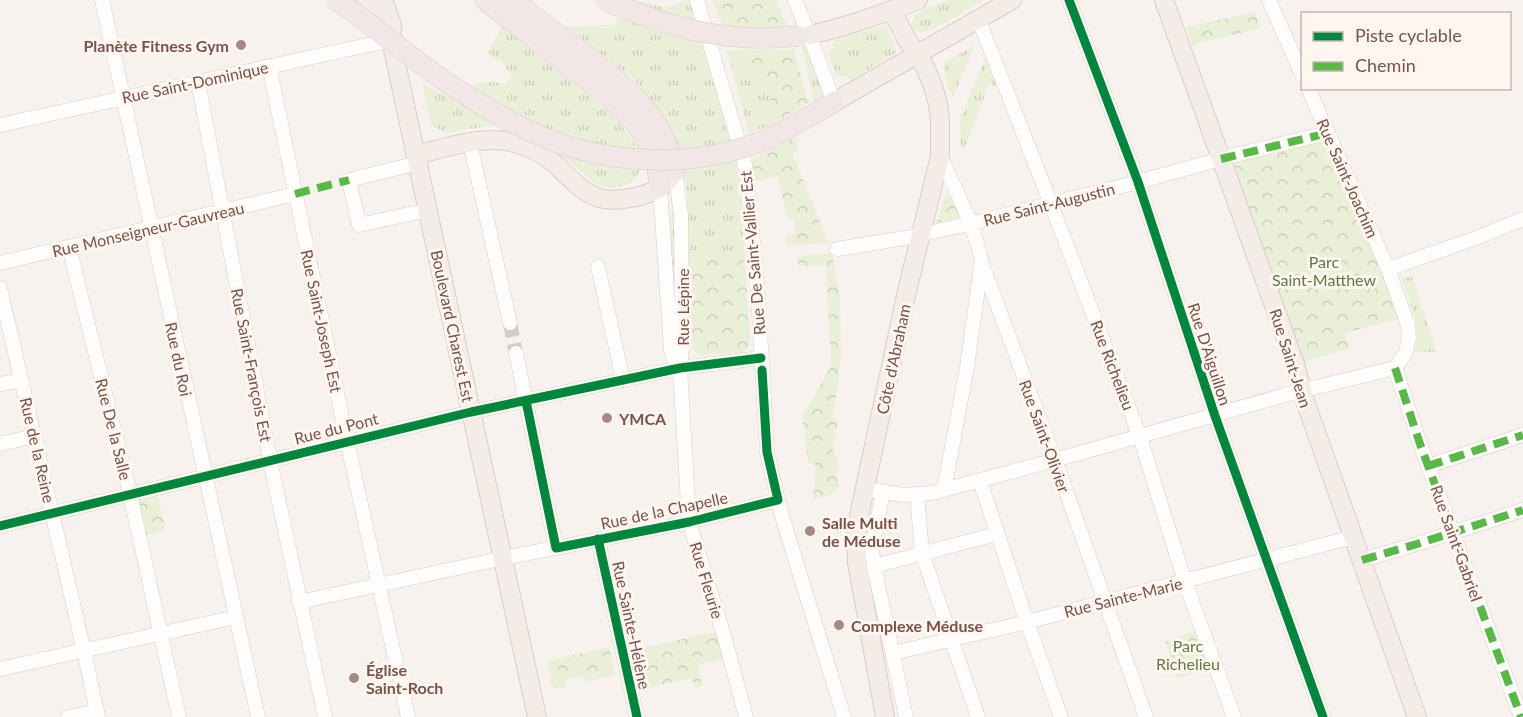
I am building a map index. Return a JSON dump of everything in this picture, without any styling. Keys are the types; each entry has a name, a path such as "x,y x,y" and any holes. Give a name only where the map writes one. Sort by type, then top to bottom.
{"highway":[{"path":"336,0 482,105 530,131 595,153 627,159 651,160 680,160 708,156 761,141 834,102"},
{"path":"485,0 523,19 604,69 652,116 667,143 675,171"},
{"path":"512,0 523,19 630,118 642,133 657,166 660,188"},
{"path":"605,0 639,15 700,33 755,38 804,35"}],"main road":[{"name":"Boulevard Charest Est","path":"367,0 376,26 391,40"},
{"name":"Boulevard Charest Est","path":"383,0 392,25 391,40 537,717"},
{"path":"804,35 849,25 890,5 918,0"},
{"path":"834,102 1012,0"},
{"name":"Rue Saint-Jean","path":"1164,0 1291,354 1304,398 1417,717"},
{"name":"Côte d'Abraham","path":"885,717 857,562 856,537 874,491 907,291 940,156 938,104 930,77 898,25 890,5"},
{"path":"417,159 470,143 486,140 508,141 531,149 550,160 585,191 594,196 616,200 640,196 660,188 675,171"}],"street":[{"name":"Rue du Roi","path":"102,0 258,717"},
{"name":"Rue De Saint-Vallier Est","path":"697,0 745,164 754,252 767,452 781,513 844,717"},
{"path":"795,0 804,35 834,102"},
{"name":"Rue D'Aiguillon","path":"1069,0 1138,182 1215,416 1323,717"},
{"path":"1269,0 1301,73"},
{"name":"Rue Richelieu","path":"978,18 1140,437 1185,582 1234,717"},
{"name":"Rue Saint-Dominique","path":"0,125 391,40"},
{"name":"Rue Saint-Joseph Est","path":"269,66 347,441 408,717"},
{"name":"Rue Saint-François Est","path":"198,82 270,460 325,717"},
{"name":"Rue Saint-Joachim","path":"1309,90 1388,269 1408,325 1409,338 1406,352 1395,368"},
{"name":"Rue Saint-Augustin","path":"837,249 969,224 1328,133"},
{"path":"470,143 510,323"},
{"name":"Rue Saint-Olivier","path":"940,156 969,224 1146,717"},
{"path":"417,159 349,180 359,225 428,210"},
{"name":"Rue Lépine","path":"675,171 681,215 682,349 680,368"},
{"name":"Rue Lépine","path":"660,188 671,350 680,368"},
{"name":"Rue Monseigneur-Gauvreau","path":"0,263 295,194"},
{"path":"1388,269 1523,219"},
{"name":"Rue De la Salle","path":"69,247 130,494 179,717"},
{"path":"944,490 968,367 982,264"},
{"path":"598,267 623,380"},
{"name":"Rue de la Reine","path":"0,288 97,714"},
{"path":"516,353 556,548"},
{"name":"Rue du Pont","path":"0,526 471,412 680,368 761,358"},
{"name":"Rue Fleurie","path":"680,368 689,522 746,717"},
{"path":"874,491 917,495 932,493 1303,390 1395,368"},
{"name":"Rue Saint-Gabriel","path":"1395,368 1428,466 1521,717"},
{"path":"0,384 22,380"},
{"path":"1428,466 1523,435"},
{"path":"0,444 35,436"},
{"path":"980,481 1061,717"},
{"path":"874,491 882,505 873,542 874,566 906,717"},
{"path":"917,495 922,553 978,717"},
{"name":"Rue de la Chapelle","path":"299,602 504,558 689,522 778,501"},
{"path":"1362,560 1523,510"},
{"path":"874,566 997,534"},
{"name":"Rue Sainte-Marie","path":"893,653 1027,622 1353,537"},
{"name":"Rue Sainte-Hélène","path":"598,539 637,717"},
{"path":"0,669 236,617"},
{"path":"68,717 97,714"}],"green space":[{"path":"627,0 664,7 691,0 739,172 745,256 689,258 684,175 674,142 655,106 634,79 565,27 614,25"},
{"path":"711,0 777,0 784,19 796,35 725,29"},
{"path":"947,0 984,0 932,29 924,32 913,30 911,25 916,15"},
{"path":"1255,12 1261,28 1192,45 1186,27"},
{"path":"886,25 897,52 850,81 848,76 836,75 829,51 833,48 833,41"},
{"path":"502,27 620,122 636,146 640,171 633,182 608,188 593,182 542,141 514,127 493,125 447,133 431,125 422,84 455,100 477,84 488,82 505,84 512,75 501,61 492,57 488,51"},
{"path":"801,43 807,44 825,93 814,102"},
{"path":"975,45 953,98 945,76 944,63"},
{"path":"739,49 749,72 768,79 771,125 749,133 727,51"},
{"path":"739,49 794,49 808,103 771,125 768,80 749,73"},
{"path":"986,56 1000,86 989,85 964,149 961,147 960,119"},
{"name":"Parc Saint-Matthew","path":"1328,133 1405,317 1345,333 1349,349 1295,364 1221,159"},
{"path":"798,136 798,146 793,155 829,244 786,245 786,235 795,234 794,220 787,218 778,176 755,181 750,160"},
{"path":"945,196 951,197 960,218 937,223"},
{"path":"673,211 676,213 677,351 671,264 671,214"},
{"path":"832,253 840,297 841,357 835,407 831,416 838,420 833,450 839,465 836,476 840,487 830,495 813,500 816,465 808,463 802,417 831,366 826,265 799,266 796,256"},
{"path":"745,256 749,346 742,353 700,355 688,343 689,258"},
{"path":"1411,276 1437,352 1414,352 1416,325 1402,280"},
{"path":"156,488 166,530 140,537 130,494"},
{"name":"Parc Richelieu","path":"1198,629 1211,667 1178,679 1165,642"},
{"path":"716,632 724,659 698,665 702,686 695,688 692,678 644,689 636,649"},
{"path":"609,647 615,675 585,682 583,676 565,680 566,686 553,689 547,661"}],"tunnel":[{"path":"510,323 516,353"}],"marked path":[{"path":"1221,159 1328,133"},
{"path":"295,194 349,180"},
{"path":"1395,368 1420,444 1521,717"},
{"path":"1428,466 1523,435"},
{"path":"1362,560 1523,510"}],"cycle path":[{"path":"1069,0 1138,182 1215,416 1323,717"},
{"path":"0,526 471,412 680,368 761,358"},
{"path":"526,401 556,548 689,522 778,500 767,452 762,370"},
{"path":"598,539 637,717"}],"place":[{"name":"Planète Fitness Gym","path":"241,45"},
{"name":"YMCA","path":"607,418"},
{"name":"Salle Multi de Méduse","path":"810,531"},
{"name":"Complexe Méduse","path":"839,625"},
{"name":"Église Saint-Roch","path":"354,678"}]}
